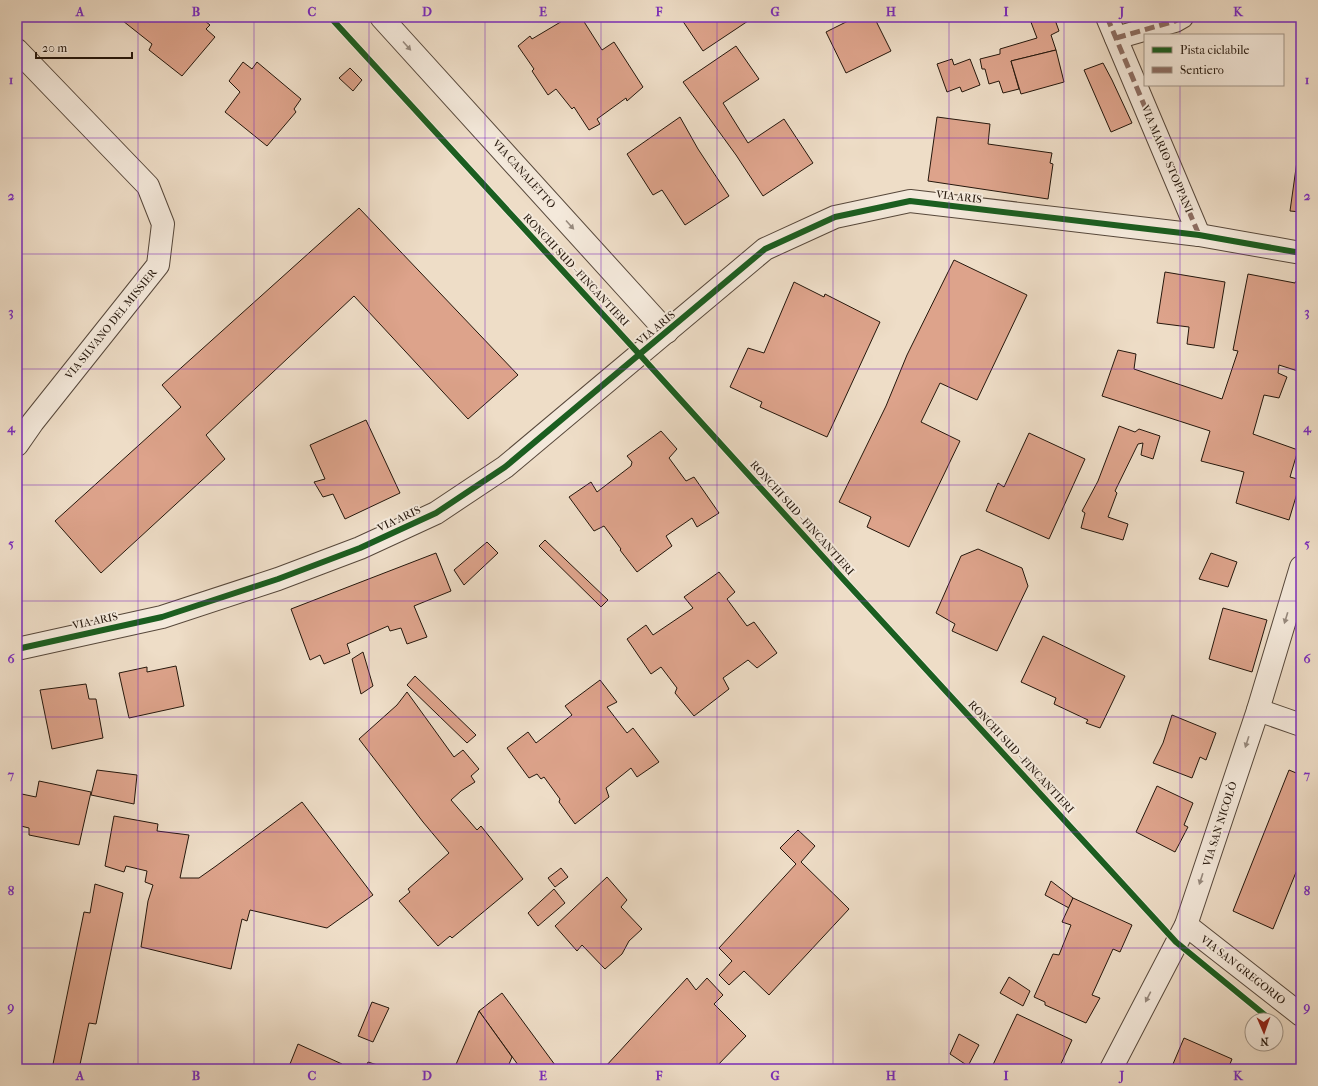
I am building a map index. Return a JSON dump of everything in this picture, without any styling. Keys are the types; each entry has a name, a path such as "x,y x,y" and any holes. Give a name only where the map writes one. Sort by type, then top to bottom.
{"street":[{"name":"VIA CANALETTO","path":"381,17 668,332"},
{"name":"VIA MARIO STOPPANI","path":"1106,17 1199,235"},
{"path":"1116,38 1182,17"},
{"name":"VIA SILVANO DEL MISSIER","path":"17,50 148,186 163,224 158,265 33,422 17,445"},
{"name":"VIA ARIS","path":"17,649 162,617 285,577 360,548 436,513 505,467 668,332 765,249 835,217 910,201 1199,235 1301,253"},
{"name":"VIA SAN NICOLÒ","path":"1111,1069 1186,925 1258,710 1301,567"},
{"path":"1258,710 1301,725"},
{"name":"VIA SAN GREGORIO","path":"1186,925 1301,1015"}],"building":[{"path":"126,17 200,17 210,25 206,29 215,37 182,76 149,50 152,44 123,21"},
{"path":"569,17 581,17 602,50 614,42 643,87 627,101 626,98 597,119 600,124 589,130 574,107 572,109 556,89 548,95 532,71 534,69 518,46 530,36 532,39"},
{"path":"680,17 749,17 751,19 703,51"},
{"path":"856,17 874,17 891,51 846,73 826,32"},
{"path":"1029,17 1054,17 1059,31 1051,35 1056,50 1011,61 1019,89 1003,93 999,81 989,84 985,69 982,69 980,59 1000,54 1000,49 1037,38"},
{"path":"736,46 759,79 723,103 748,143 784,119 813,163 763,196 736,155 683,82"},
{"path":"1056,50 1064,82 1021,94 1011,61"},
{"path":"952,59 954,65 970,59 980,85 962,92 960,87 947,92 937,64"},
{"path":"243,62 252,69 257,62 301,99 294,109 296,112 267,146 225,112 240,92 229,81"},
{"path":"1103,63 1132,123 1111,132 1084,70"},
{"path":"350,68 362,80 353,91 339,78"},
{"path":"680,117 698,149 729,196 685,225 662,190 653,195 627,154"},
{"path":"937,117 990,124 988,144 1052,153 1050,163 1053,164 1048,199 928,181"},
{"path":"1297,161 1301,162 1301,212 1290,211"},
{"path":"359,208 518,375 468,419 354,296 206,435 225,459 101,573 55,521 181,407 162,385"},
{"path":"954,260 1027,295 977,400 940,383 921,422 960,441 909,547 867,527 871,517 839,502 886,406 907,355"},
{"path":"1165,272 1225,282 1214,348 1187,344 1189,327 1157,323"},
{"path":"1248,274 1295,283 1296,281 1301,282 1301,372 1279,365 1278,373 1287,377 1279,398 1264,395 1253,434 1298,450 1290,477 1301,480 1289,520 1236,503 1244,472 1201,461 1210,431 1102,396 1118,350 1136,354 1134,369 1222,399 1238,351 1233,350"},
{"path":"794,282 824,297 825,294 880,322 827,437 760,407 762,402 730,387 748,348 764,353"},
{"path":"366,420 400,493 345,519 333,494 323,497 314,482 325,479 310,445"},
{"path":"1119,426 1135,432 1139,429 1160,436 1153,459 1141,455 1143,443 1138,444 1115,491 1117,493 1108,517 1128,524 1123,540 1081,528 1085,513 1082,511 1098,481"},
{"path":"661,431 677,449 669,458 686,481 694,477 719,513 697,527 692,518 666,536 672,546 637,572 604,526 594,531 569,497 591,482 597,492 631,466 632,462 627,456"},
{"path":"1029,433 1085,459 1049,539 986,511 998,483 1004,487"},
{"path":"545,540 608,600 601,607 539,546"},
{"path":"487,542 498,553 464,585 454,570"},
{"path":"978,549 1022,568 1028,586 997,651 952,631 955,624 936,613 961,556"},
{"path":"436,553 451,591 414,606 427,637 407,644 401,628 390,631 388,626 347,644 350,653 324,664 320,655 310,660 291,609"},
{"path":"1211,553 1237,562 1228,587 1199,579"},
{"path":"719,572 735,592 727,599 747,626 754,622 777,653 757,668 748,660 723,678 729,689 694,716 675,693 677,688 661,667 651,674 627,639 646,625 653,635 693,608 684,597"},
{"path":"1223,608 1267,620 1252,672 1209,659"},
{"path":"1043,636 1125,676 1100,728 1086,723 1088,720 1054,704 1056,698 1021,682"},
{"path":"363,652 373,686 361,694 352,659"},
{"path":"176,666 184,706 129,718 119,673 147,667 147,672"},
{"path":"415,676 476,735 467,743 407,685"},
{"path":"600,680 617,702 607,707 627,733 633,728 659,762 637,777 631,768 606,788 609,797 575,824 559,802 560,799 544,777 541,779 537,774 529,778 507,748 528,732 536,743 572,715 565,706"},
{"path":"86,684 89,699 96,699 103,738 52,749 40,690"},
{"path":"407,692 454,757 463,750 479,769 471,776 475,782 451,800 477,830 481,826 523,879 452,938 450,936 438,946 399,901 410,892 408,889 449,853 359,739 397,705"},
{"path":"1172,715 1216,733 1206,760 1200,757 1192,778 1153,763 1163,743"},
{"path":"97,770 137,775 134,804 91,795"},
{"path":"1289,770 1301,775 1301,860 1273,929 1233,911"},
{"path":"39,781 91,792 79,845 29,835 29,828 17,825 17,793 36,797"},
{"path":"1157,786 1193,803 1184,825 1188,827 1175,852 1136,832"},
{"path":"302,802 373,895 327,928 250,910 247,921 242,919 231,969 141,947 148,901 153,885 145,882 147,871 126,866 124,872 105,866 114,816 158,824 157,831 189,835 180,878 199,878"},
{"path":"798,830 815,846 801,862 849,909 769,995 744,971 729,985 719,975 732,961 719,948 796,864 780,848"},
{"path":"561,868 568,877 555,887 548,878"},
{"path":"607,877 627,900 621,907 642,929 629,941 622,954 605,969 582,945 577,951 555,926"},
{"path":"1051,881 1073,898 1069,908 1045,895"},
{"path":"95,884 123,893 96,1024 89,1023 79,1069 52,1069 84,912 90,913"},
{"path":"554,889 565,903 538,926 528,913"},
{"path":"1073,898 1132,925 1120,952 1113,949 1092,995 1100,998 1086,1023 1045,1005 1045,1002 1034,997 1053,954 1059,955 1071,925 1062,922"},
{"path":"1009,977 1030,991 1023,1006 1000,993"},
{"path":"687,978 696,990 707,978 723,995 714,1004 746,1036 714,1069 607,1069 605,1067"},
{"path":"502,993 558,1069 521,1069 479,1011"},
{"path":"372,1002 389,1008 373,1042 358,1036"},
{"path":"479,1011 512,1057 507,1069 454,1069"},
{"path":"1017,1014 1072,1040 1060,1066 1067,1069 991,1069"},
{"path":"959,1034 979,1045 968,1066 950,1054"},
{"path":"1184,1038 1232,1059 1228,1069 1184,1069 1173,1064"},
{"path":"298,1044 342,1064 340,1069 288,1069"},
{"path":"368,1062 390,1069 365,1069"}],"marked path":[{"path":"1107,17 1199,235"},
{"path":"1116,38 1175,21 1182,17"}],"cycle path":[{"name":"RONCHI SUD - FINCANTIERI","path":"330,17 1176,942 1261,1012"},
{"path":"17,649 162,617 278,579 360,548 436,513 505,467 765,249 835,217 910,201 1199,235 1301,253"}]}
